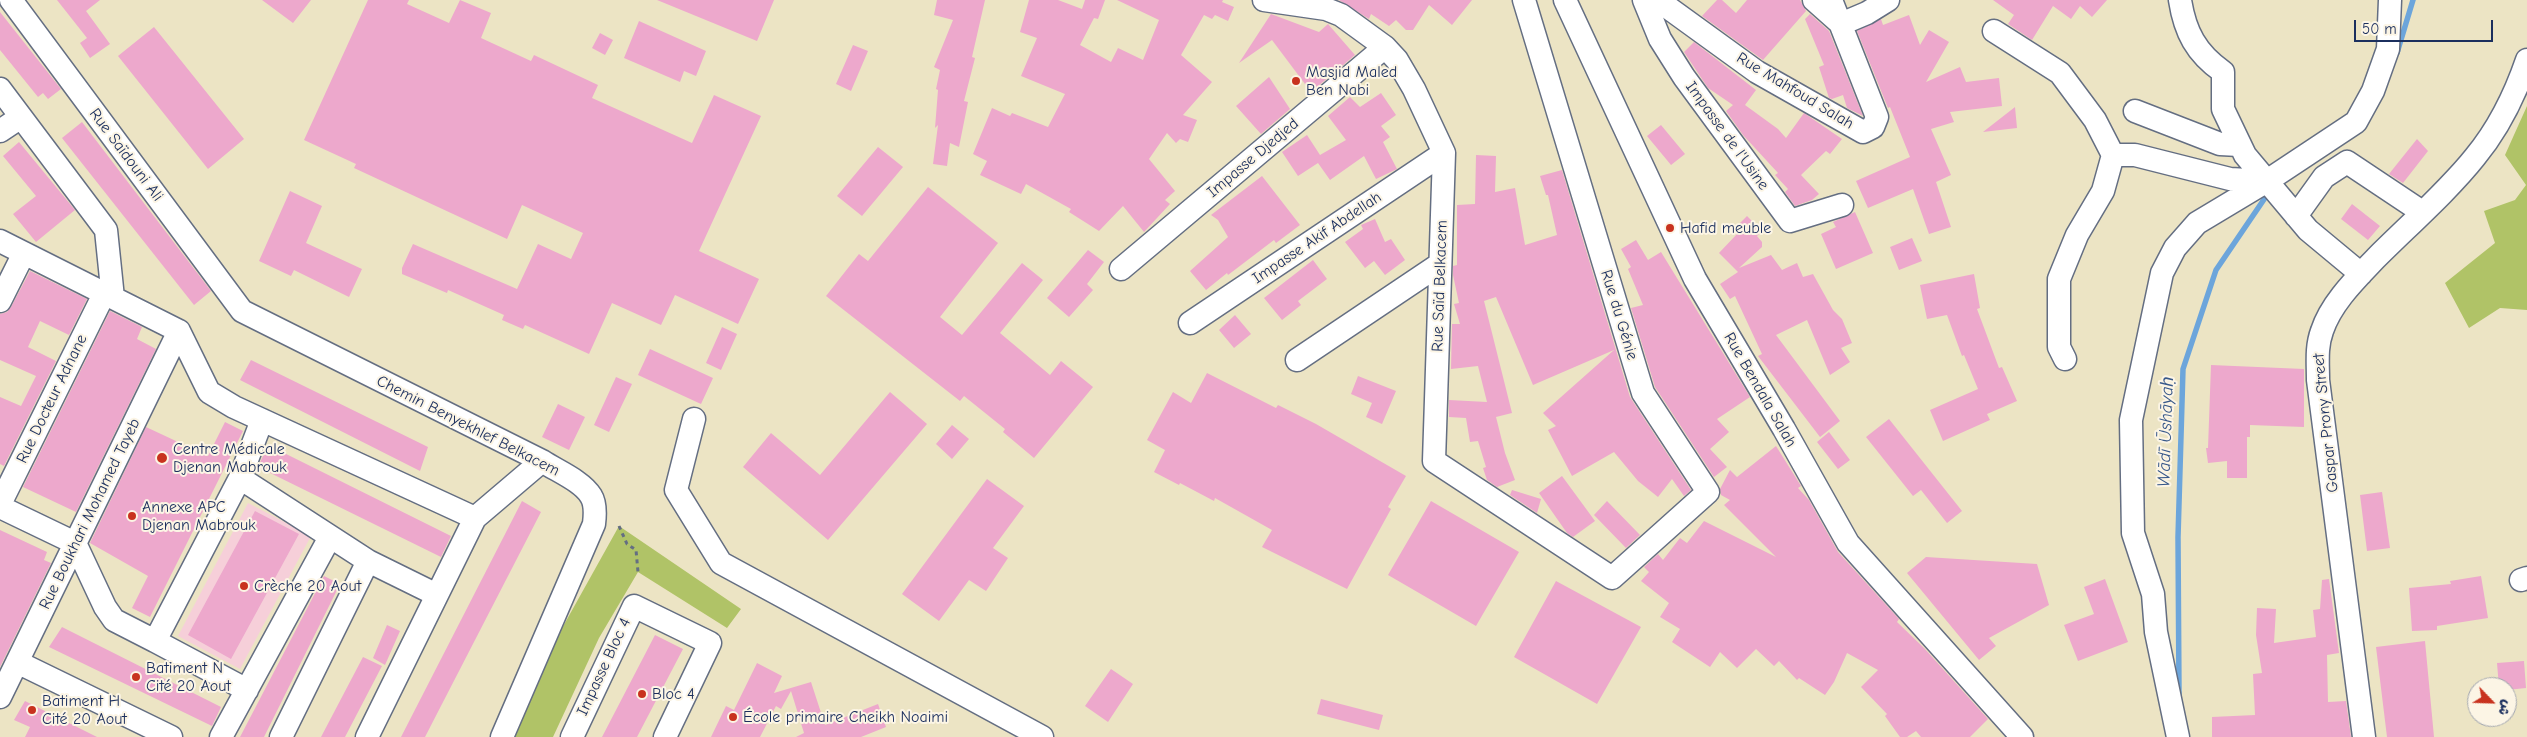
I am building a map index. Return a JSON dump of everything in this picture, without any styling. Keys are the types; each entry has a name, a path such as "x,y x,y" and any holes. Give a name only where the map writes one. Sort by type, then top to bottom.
{"street":[{"name":"Rue Saïdouni Ali","path":"11,0 242,311"},
{"name":"Rue Saïd Belkacem","path":"1264,0 1326,10 1340,15 1385,47 1397,60 1414,89 1444,153 1434,461 1612,578"},
{"name":"Rue du Génie","path":"1524,0 1643,393 1708,492 1612,578"},
{"name":"Rue Bendala Salah","path":"1565,0 1695,279 1848,543 2022,737"},
{"name":"Impasse de l'Usine","path":"1644,0 1660,39 1684,77 1790,221 1842,205"},
{"name":"Rue Mahfoud Salah","path":"1661,0 1670,9 1757,72 1863,132 1873,127 1878,117 1841,24"},
{"path":"1814,0 1841,24"},
{"path":"1831,0 1841,24"},
{"path":"1841,24 1866,13 1888,0"},
{"path":"2180,0 2184,24 2210,63 2223,72 2223,110 2244,155 2308,230 2361,274"},
{"path":"2178,737 2156,632 2153,594 2134,533 2131,420 2162,273 2175,248 2197,223 2267,181 2356,122 2372,91 2388,49 2390,0"},
{"path":"1994,31 2060,73 2095,120 2113,155 2103,190 2077,235 2060,279 2059,347 2065,359"},
{"name":"Impasse Djedjed","path":"1121,269 1385,47"},
{"name":"Gaspar Prony Street","path":"2364,737 2317,360 2318,346 2322,330 2330,314 2361,274 2475,158 2492,134 2517,91 2527,60"},
{"path":"0,89 106,230 109,296"},
{"path":"2135,111 2220,144 2239,145"},
{"path":"0,131 21,117"},
{"name":"Impasse Akif Abdellah","path":"1190,322 1444,153"},
{"path":"2113,155 2144,157 2230,179 2267,181"},
{"path":"2296,216 2324,178 2347,162 2422,212"},
{"path":"0,241 179,331 209,392 262,420 475,518"},
{"path":"0,301 24,253"},
{"path":"1296,360 1440,264"},
{"name":"Rue Docteur Adnane","path":"0,505 109,296"},
{"name":"Chemin Benyekhlef Belkacem","path":"242,311 542,461 582,487 592,497 595,511 594,524 502,737"},
{"name":"Rue Boukhari Mohamed Tayeb","path":"0,697 179,331"},
{"path":"694,419 676,490 721,563 1042,737"},
{"path":"155,640 240,478 262,420"},
{"path":"367,737 475,518 542,461"},
{"path":"240,478 368,561 437,595"},
{"path":"0,505 75,543 105,606 114,620 155,640 246,690"},
{"path":"221,737 330,537"},
{"path":"280,737 368,561"},
{"name":"Impasse Bloc 4","path":"572,737 634,606 710,643 665,737"},
{"path":"17,662 171,737"}],"path":[{"path":"619,526 627,544 636,550 638,572"}],"shaded area":[{"name":"Crèche 20 Aout","path":"248,503 311,536 240,669 178,636"}],"green space":[{"path":"2527,106 2527,310 2500,308 2469,328 2445,283 2495,243 2484,211 2515,200 2526,185 2505,155"},
{"path":"619,526 741,609 727,628 638,572 599,638 553,737 514,737 556,639"}],"building":[{"path":"57,0 100,0 86,11 110,44 90,58 80,43 87,38"},
{"path":"262,0 311,0 293,23"},
{"path":"368,0 409,0 407,4 449,23 460,0 491,13 481,38 531,61 534,55 598,85 592,98 692,143 714,95 761,116 699,251 759,279 738,324 675,295 661,325 612,303 589,354 525,325 523,329 502,320 504,315 448,290 447,293 402,274 402,268 413,244 517,289 538,244 571,259 583,233 522,205 507,239 354,168 356,164 304,140"},
{"path":"657,0 774,0 757,41"},
{"path":"937,0 985,0 972,57 975,58 964,101 968,102 959,147 950,143 947,166 933,164 938,125 935,128 938,90 936,89 940,70 934,67 953,20 934,15"},
{"path":"1029,0 1058,0 1082,9 1085,0 1105,0 1098,19 1094,18 1080,45 1111,62 1118,48 1143,60 1159,20 1117,0 1223,0 1222,2 1234,7 1228,21 1215,15 1212,19 1204,15 1181,55 1212,82 1183,115 1197,120 1188,142 1180,139 1176,143 1167,133 1149,159 1175,191 1165,200 1170,204 1144,232 1123,206 1099,231 1069,212 1071,209 1026,184 1021,194 980,175 987,161 973,154 992,108 1010,116 1012,113 1048,127 1065,94 1021,76 1037,38 1020,32"},
{"path":"1339,0 1472,0 1452,25 1429,5 1413,30 1406,30 1396,20 1389,26 1371,14 1369,19"},
{"path":"1717,0 1722,0 1736,13 1747,0 1800,0 1806,11 1763,60 1702,16"},
{"path":"1993,0 2107,0 2092,17 2080,6 2071,19 2053,6 2032,40 2008,24 2014,15"},
{"path":"0,12 61,89 48,99 43,93 38,97 0,50"},
{"path":"1271,14 1319,32 1328,24 1355,55 1311,92 1272,40 1239,63"},
{"path":"1810,14 1829,31 1863,116 1847,108 1843,95 1832,99 1829,98 1819,67 1824,65 1805,19"},
{"path":"1909,15 1920,45 1929,30 1949,42 1926,82 1960,67 1966,82 1999,78 2002,106 1950,112 1954,122 1931,129 1951,175 1936,182 1951,227 1929,234 1913,189 1868,208 1856,181 1910,157 1857,31 1881,19 1883,25"},
{"path":"639,21 706,51 696,76 684,71 680,82 624,58"},
{"path":"154,27 244,139 208,169 118,56"},
{"path":"600,33 613,40 605,55 592,48"},
{"path":"1694,42 1756,90 1745,105 1778,129 1786,138 1804,113 1842,139 1830,154 1826,151 1801,175 1819,194 1812,200 1795,206 1785,192 1788,189 1775,175 1778,173 1743,135 1726,111 1733,105 1708,88 1684,52"},
{"path":"853,45 868,51 851,91 836,84"},
{"path":"1269,77 1290,109 1261,134 1236,106"},
{"path":"1381,93 1396,115 1381,126 1390,137 1383,142 1397,169 1376,179 1364,156 1330,180 1318,163 1298,176 1282,152 1307,135 1320,155 1346,140 1328,116 1350,97 1360,107"},
{"path":"2015,107 2017,128 1983,132"},
{"path":"82,122 211,291 194,305 62,138"},
{"path":"1661,125 1685,154 1671,165 1647,136"},
{"path":"2417,139 2428,151 2403,183 2389,174"},
{"path":"19,142 75,210 36,242 13,214 36,196 3,156"},
{"path":"878,147 903,167 862,216 837,196"},
{"path":"1476,155 1496,156 1495,192 1515,188 1525,245 1557,235 1548,195 1546,195 1540,176 1562,170 1630,397 1691,490 1684,496 1672,479 1658,497 1638,481 1614,452 1572,476 1548,430 1556,426 1543,413 1614,350 1533,385 1496,297 1484,301 1512,413 1496,417 1505,453 1515,480 1497,487 1487,480 1483,468 1486,467 1478,441 1470,442 1466,418 1449,417 1449,400 1487,402 1478,366 1451,369 1452,324 1460,324 1454,304 1459,303 1453,275 1453,266 1457,265 1457,205 1475,204"},
{"path":"1262,176 1300,225 1276,243 1274,240 1206,290 1190,271 1228,237 1218,220 1211,215"},
{"path":"928,187 998,243 940,317 962,335 1022,263 1043,280 1000,333 1050,375 1061,361 1093,387 1034,458 1003,432 1005,429 964,396 960,401 826,296 859,254 868,261"},
{"path":"290,191 322,206 306,243 362,269 349,297 294,270 291,276 259,261"},
{"path":"2352,204 2380,226 2368,240 2341,219"},
{"path":"1855,212 1873,253 1836,269 1821,234 1836,227 1833,222"},
{"path":"1747,216 1762,231 1757,236 1762,242 1762,247 1739,268 1771,255 1782,270 1797,263 1803,277 1813,274 1833,310 1842,319 1852,343 1841,348 1850,362 1830,375 1807,320 1776,335 1840,421 1820,437 1758,356 1762,354 1735,296 1730,299 1720,284 1738,272 1719,253 1737,234 1733,230"},
{"path":"1375,219 1385,242 1391,239 1405,260 1385,275 1374,261 1365,268 1345,242 1363,229 1361,225"},
{"path":"1912,238 1922,261 1899,270 1890,247"},
{"path":"1636,240 1648,260 1661,252 1750,397 1717,419 1729,432 1710,449 1727,467 1714,477 1655,387 1631,308 1643,305 1628,269 1631,267 1621,249"},
{"path":"1088,250 1104,262 1087,284 1093,290 1069,317 1047,298"},
{"path":"1313,260 1327,279 1298,301 1301,305 1282,320 1264,298"},
{"path":"30,271 87,299 69,335 40,321 28,347 56,361 4,466 0,464 0,397 21,406 36,376 0,360 0,314 7,312 11,307"},
{"path":"1974,274 1980,308 1977,309 1999,368 2002,367 2017,401 1987,414 1990,420 1943,441 1930,410 1978,389 1964,355 1962,356 1947,315 1927,319 1920,285"},
{"path":"110,311 142,327 137,339 156,349 76,512 23,487"},
{"path":"1235,315 1251,334 1234,348 1219,330"},
{"path":"722,327 737,334 721,370 706,363"},
{"path":"650,349 713,378 701,404 638,375"},
{"path":"251,360 428,447 420,471 240,380"},
{"path":"2211,365 2304,369 2304,427 2250,425 2250,437 2247,437 2247,478 2227,478 2227,461 2208,463 2206,448 2208,448"},
{"path":"1207,373 1276,408 1278,405 1316,424 1406,476 1388,507 1391,509 1347,589 1262,547 1272,530 1215,498 1214,501 1154,472 1165,450 1147,440 1173,392 1191,403"},
{"path":"1358,376 1396,391 1382,424 1366,417 1372,403 1351,394"},
{"path":"616,377 632,384 609,432 594,425"},
{"path":"890,392 927,424 828,540 743,467 771,433 820,475"},
{"path":"558,404 585,417 569,450 542,437"},
{"path":"1889,419 1962,511 1947,523 1921,490 1913,496 1866,437"},
{"path":"225,422 243,431 150,617 132,608 148,576 90,543 146,427 208,456"},
{"path":"952,425 969,439 952,459 936,444"},
{"path":"1829,432 1850,460 1838,469 1817,442"},
{"path":"268,445 451,536 441,557 258,467"},
{"path":"1776,446 1801,486 1798,488 1809,500 1838,552 1899,619 1897,622 1924,648 1988,719 1970,737 1921,737 1916,731 1907,737 1900,737 1885,716 1887,714 1861,687 1878,670 1847,653 1834,682 1825,695 1799,678 1797,680 1779,661 1774,666 1756,649 1737,668 1720,652 1710,667 1672,642 1680,629 1660,617 1669,603 1641,581 1649,572 1644,567 1658,554 1663,560 1680,538 1687,543 1704,521 1776,557 1724,505 1730,500 1721,495 1720,489 1730,470 1737,477"},
{"path":"1562,476 1595,521 1573,537 1567,533 1539,493"},
{"path":"987,479 1024,506 993,548 1008,558 986,591 969,580 939,621 902,594"},
{"path":"1512,490 1541,499 1537,513 1510,495"},
{"path":"2382,492 2390,548 2367,551 2360,495"},
{"path":"522,501 541,512 425,737 401,737"},
{"path":"1431,501 1519,552 1476,626 1388,575"},
{"path":"1607,501 1640,535 1626,548 1594,515"},
{"name":"Crèche 20 Aout","path":"255,511 299,534 231,659 188,635"},
{"path":"0,530 47,552 44,560 51,563 0,667"},
{"path":"1926,557 2037,564 2049,605 1989,638 1996,646 1979,660 1907,573"},
{"path":"324,576 340,584 264,737 240,737"},
{"path":"2481,576 2488,618 2437,626 2437,630 2412,631 2409,588 2451,584 2450,581"},
{"path":"2105,579 2128,642 2078,661 2064,625 2094,614 2084,587"},
{"path":"2329,579 2339,653 2327,655 2328,702 2346,701 2351,737 2212,737 2212,717 2255,715 2253,674 2262,673 2256,635 2257,608 2276,609 2274,643 2316,637 2313,610 2320,609 2322,580"},
{"path":"1556,581 1641,627 1597,704 1514,657"},
{"path":"387,625 400,631 385,665 373,658"},
{"name":"Batiment N Cité 20 Aout","path":"62,627 221,707 212,726 49,647"},
{"name":"Bloc 4","path":"655,635 683,649 637,737 602,737"},
{"path":"2425,641 2434,737 2387,737 2376,647"},
{"path":"363,657 382,666 345,737 321,737"},
{"path":"2524,661 2526,688 2517,689 2517,677 2498,677 2497,663"},
{"path":"757,663 782,676 774,693 811,682 825,725 878,704 886,727 861,737 796,737 804,733 791,691 781,709 776,706 760,737 711,737 726,706 734,710"},
{"path":"1111,669 1133,684 1108,722 1085,706"},
{"path":"1321,699 1383,715 1379,730 1317,714"},
{"name":"Batiment H Cité 20 Aout","path":"25,701 97,737 25,737 30,727 14,720"}],"waterway":[{"name":"Wādī Ūshāyaḥ","path":"2397,53 2413,0"},
{"name":"Wādī Ūshāyaḥ","path":"2179,694 2178,537 2183,369 2216,270 2269,192"}],"place":[{"name":"Masjid Maled Ben Nabi","path":"1296,81"},
{"name":"Hafid meuble","path":"1670,228"},
{"name":"Centre Médicale Djenan Mabrouk","path":"162,458"},
{"name":"Annexe APC Djenan Mabrouk","path":"132,516"},
{"name":"Crèche 20 Aout","path":"244,586"},
{"name":"Batiment N Cité 20 Aout","path":"136,677"},
{"name":"Bloc 4","path":"642,694"},
{"name":"Batiment H Cité 20 Aout","path":"32,710"},
{"name":"École primaire Cheikh Noaimi","path":"733,717"}]}
